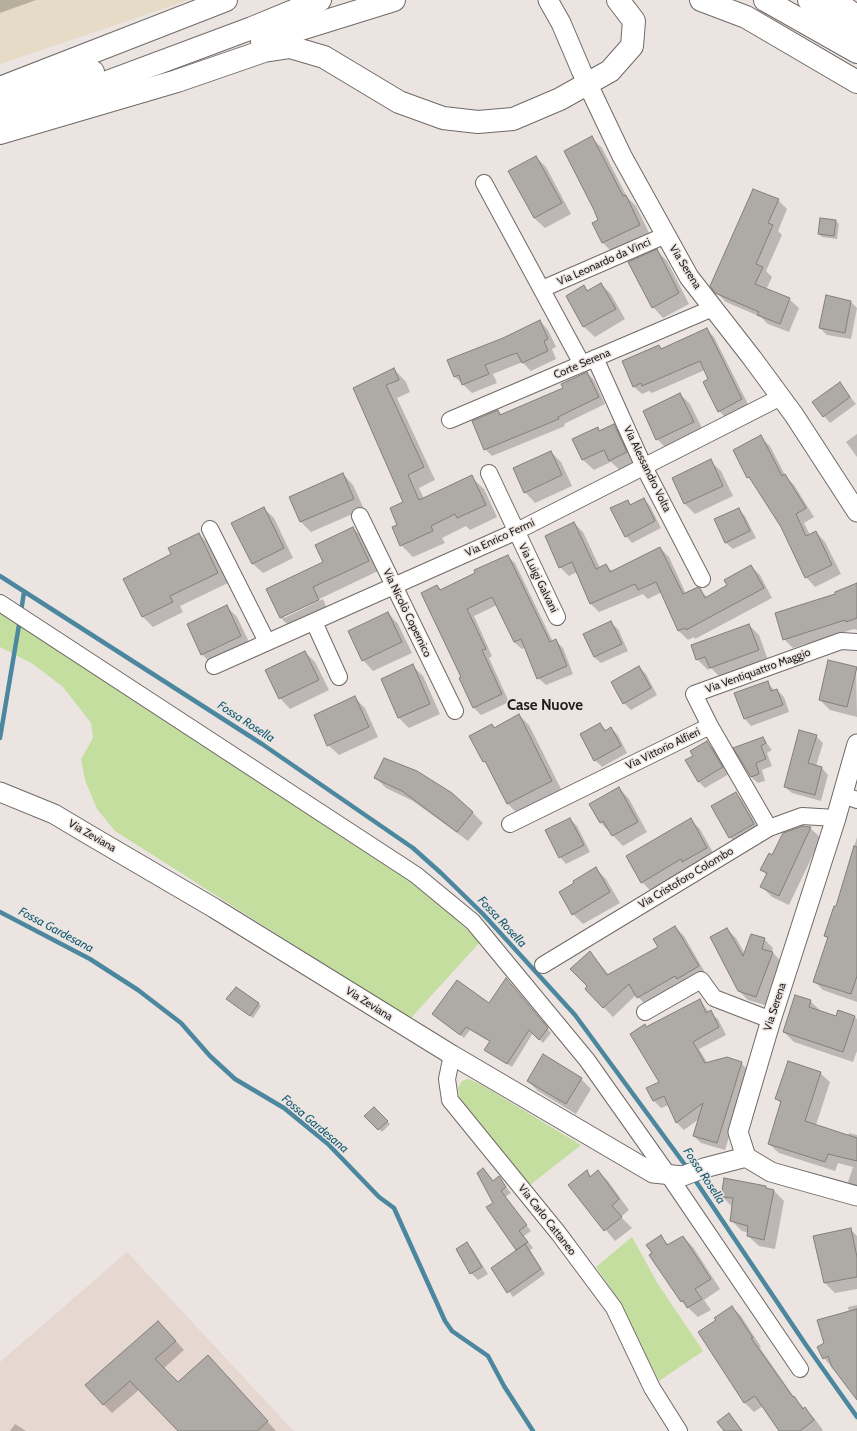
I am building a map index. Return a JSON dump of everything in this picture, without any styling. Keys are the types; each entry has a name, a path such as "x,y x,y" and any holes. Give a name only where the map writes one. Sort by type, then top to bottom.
{"highway":[{"path":"0,88 226,0"},
{"path":"0,104 249,17 306,0"},
{"path":"0,122 252,28 320,0"},
{"path":"0,133 282,34 394,0"},
{"path":"0,133 177,81 264,51 290,47 324,57 399,102 443,118 478,122 513,119 560,98 610,71 632,46 634,21 618,0"},
{"path":"701,0 746,17 857,82"},
{"path":"765,0 857,52"},
{"path":"809,0 857,32"},
{"path":"834,0 857,17"}],"street":[{"name":"Via Serena","path":"548,0 561,22 622,156 689,277 781,397 857,512"},
{"name":"Via Alessandro Volta","path":"484,183 542,289 588,361 702,579"},
{"name":"Via Leonardo da Vinci","path":"542,289 666,235"},
{"name":"Corte Serena","path":"450,420 713,308"},
{"name":"Via Enrico Fermi","path":"214,666 515,532 781,397"},
{"name":"Via Luigi Galvani","path":"488,473 557,617"},
{"name":"Via Nicolò Copernico","path":"360,516 455,711"},
{"path":"210,529 267,642"},
{"path":"0,603 416,874 473,922 586,1060 676,1176 800,1369"},
{"path":"314,622 339,677"},
{"name":"Via Ventiquattro Maggio","path":"710,726 694,694 841,641 857,642"},
{"name":"Via Vittorio Alfieri","path":"510,824 710,726 769,828"},
{"name":"Via Serena","path":"746,1157 738,1132 771,1020 836,818 850,797 857,744"},
{"name":"Via Zeviana","path":"0,792 54,814 214,908 452,1055 653,1173 676,1176"},
{"name":"Via Cristoforo Colombo","path":"544,965 769,828 802,816 836,818"},
{"path":"645,1012 701,980 714,998 771,1020"},
{"name":"Via Carlo Cattaneo","path":"452,1055 447,1079 450,1100 559,1234 614,1308 652,1388 679,1431"},
{"path":"676,1176 746,1157 771,1172 857,1196"}],"shaded area":[{"path":"0,0 189,0 0,64"},
{"path":"127,1252 295,1431 0,1431 0,1362"}],"green space":[{"path":"0,608 418,883 480,942 410,1019 115,831 97,809 85,780 81,759 93,738 91,723 63,687 33,664 0,647"},
{"path":"468,1079 480,1084 581,1145 530,1185 460,1098 458,1088 462,1081"},
{"path":"632,1237 658,1284 703,1351 659,1381 618,1299 596,1267"}],"building":[{"path":"592,136 623,196 626,195 640,225 602,243 592,223 598,220 594,210 564,151"},
{"path":"536,156 562,203 534,218 508,171"},
{"path":"753,189 779,199 768,223 773,225 756,264 763,267 755,284 790,298 780,324 757,315 759,312 715,293 710,286"},
{"path":"820,218 836,220 834,236 818,234"},
{"path":"657,249 679,293 652,308 628,262"},
{"path":"601,283 616,309 583,327 566,296 584,285 587,291"},
{"path":"826,295 851,301 845,333 819,328"},
{"path":"540,320 548,339 544,341 548,351 522,363 517,353 485,365 489,374 462,385 459,375 454,377 447,360 503,338"},
{"path":"707,328 742,399 718,412 703,382 708,379 700,361 642,386 641,383 633,387 622,361 659,345 661,349"},
{"path":"394,368 399,380 386,385 424,467 408,475 419,500 472,475 486,505 457,518 455,514 431,526 433,531 400,546 392,527 397,525 390,508 403,502 353,388"},
{"path":"587,372 599,397 558,417 559,419 484,450 472,421 498,410 500,415 563,388 561,384"},
{"path":"840,382 850,397 823,417 812,402"},
{"path":"680,393 694,422 656,440 643,411"},
{"path":"614,424 627,452 609,461 604,450 582,460 572,439 598,427 599,431"},
{"path":"761,435 782,476 785,474 806,508 796,514 806,536 816,531 832,565 805,578 781,527 749,477 747,478 733,450"},
{"path":"551,451 562,475 524,493 513,468"},
{"path":"711,459 723,486 684,504 672,478"},
{"path":"343,473 354,499 300,522 289,497"},
{"path":"644,498 655,521 625,537 610,508 628,500 630,505"},
{"path":"264,507 284,548 252,564 231,523"},
{"path":"739,508 750,531 725,543 714,519"},
{"path":"574,522 596,569 606,564 610,572 660,547 683,594 698,587 705,598 727,585 724,580 751,565 764,588 686,630 685,628 678,631 656,582 638,590 635,584 590,604 572,562 559,568 545,536"},
{"path":"353,527 369,561 313,587 319,600 280,618 266,589 323,562 315,545"},
{"path":"199,533 218,573 170,596 173,602 142,617 123,579 171,554 168,548"},
{"path":"508,555 550,642 556,639 567,666 537,679 521,639 514,642 492,597 467,609 486,649 482,650 502,694 473,708 459,678 461,677 421,593 437,585 440,590 475,573 474,570"},
{"path":"857,583 857,618 846,622 845,620 783,640 775,613 835,594 835,592"},
{"path":"227,605 241,636 201,655 187,624"},
{"path":"388,612 402,642 362,661 348,631"},
{"path":"611,621 622,644 594,657 583,634"},
{"path":"749,624 759,650 710,668 705,657 696,660 691,645"},
{"path":"305,651 319,680 279,699 265,670"},
{"path":"828,660 857,667 847,707 819,700"},
{"path":"413,664 430,704 398,718 381,679"},
{"path":"639,666 651,688 623,704 611,682"},
{"path":"768,681 771,691 777,689 783,705 744,719 734,693"},
{"path":"355,696 369,727 327,746 314,715"},
{"path":"519,714 552,781 507,804 485,761 483,762 469,736 492,724 494,728"},
{"path":"600,723 605,731 611,727 621,746 594,761 580,734"},
{"path":"799,730 817,735 808,763 822,767 815,795 784,787"},
{"path":"763,737 766,743 761,746 766,759 756,763 759,774 751,777 733,748"},
{"path":"707,741 723,767 698,782 685,760 693,756 690,751"},
{"path":"384,758 417,771 452,793 473,812 457,832 402,791 374,778"},
{"path":"619,787 638,822 612,836 603,821 600,823 589,804"},
{"path":"736,792 754,824 729,838 711,806"},
{"path":"570,818 584,845 559,858 545,830"},
{"path":"691,818 707,848 682,862 681,859 641,883 626,856"},
{"path":"803,826 811,827 779,896 760,887 767,873 760,870 769,853 772,855 783,833"},
{"path":"854,846 857,847 857,976 851,994 813,982 828,937 824,936 834,906 836,906"},
{"path":"596,867 610,892 572,915 559,892 574,883 573,881"},
{"path":"675,926 699,966 677,979 675,976 637,998 629,984 603,1008 585,989 587,986 570,969 590,951 607,975 658,947 653,939"},
{"path":"727,928 743,956 751,934 765,938 762,949 773,952 756,997 738,991 710,937"},
{"path":"506,978 548,1028 539,1040 529,1030 507,1064 484,1050 490,1041 466,1027 460,1035 432,1014 457,980 489,1003"},
{"path":"236,987 259,1003 250,1016 226,999"},
{"path":"795,995 811,1000 809,1007 836,1016 838,1010 855,1016 843,1052 783,1032"},
{"path":"700,999 706,1013 711,1010 719,1027 693,1042 705,1063 727,1057 742,1062 717,1143 693,1136 703,1103 676,1123 664,1096 653,1101 646,1088 659,1082 630,1034 645,1024 646,1027"},
{"path":"543,1054 582,1078 566,1104 527,1081"},
{"path":"788,1061 821,1072 805,1121 857,1138 857,1161 828,1154 825,1162 768,1144 781,1101 775,1099"},
{"path":"374,1107 388,1121 378,1130 364,1116"},
{"path":"483,1168 493,1181 499,1176 506,1187 501,1191 527,1225 519,1231 528,1242 516,1250 486,1207 493,1203 477,1173"},
{"path":"587,1170 590,1177 598,1170 619,1199 612,1206 622,1217 604,1231 568,1185"},
{"path":"724,1178 766,1186 766,1188 774,1190 764,1240 747,1236 748,1226 730,1221 733,1198 721,1197"},
{"path":"851,1228 857,1257 857,1277 824,1283 813,1236"},
{"path":"661,1235 667,1245 683,1236 711,1279 695,1289 702,1299 687,1308 683,1300 681,1302 649,1255 652,1253 646,1245"},
{"path":"467,1242 482,1267 470,1274 456,1249"},
{"path":"525,1244 541,1269 507,1293 491,1268"},
{"path":"732,1306 753,1338 751,1338 793,1397 794,1396 803,1409 805,1407 814,1420 800,1431 779,1431 755,1396 744,1403 698,1332 716,1320 714,1318"},
{"path":"857,1309 857,1400 832,1367 828,1356 823,1359 817,1347 824,1343 817,1320"},
{"path":"158,1321 176,1341 155,1359 178,1382 208,1355 268,1421 257,1431 178,1431 130,1381 103,1405 85,1385"},
{"path":"729,1413 742,1431 724,1431 717,1422"}],"waterway":[{"name":"Fossa Rosella","path":"0,576 262,744 413,848 483,914 575,1015 688,1169"},
{"path":"21,612 24,592"},
{"path":"0,738 20,619"},
{"name":"Fossa Gardesana","path":"0,912 90,959 138,990 181,1023 210,1056 235,1079 284,1108 328,1144 379,1197 394,1208 445,1321 452,1331 488,1356 504,1386 533,1431"},
{"name":"Fossa Rosella","path":"693,1177 806,1345 857,1417"}],"district":[{"name":"Case Nuove","path":"545,706"}]}
